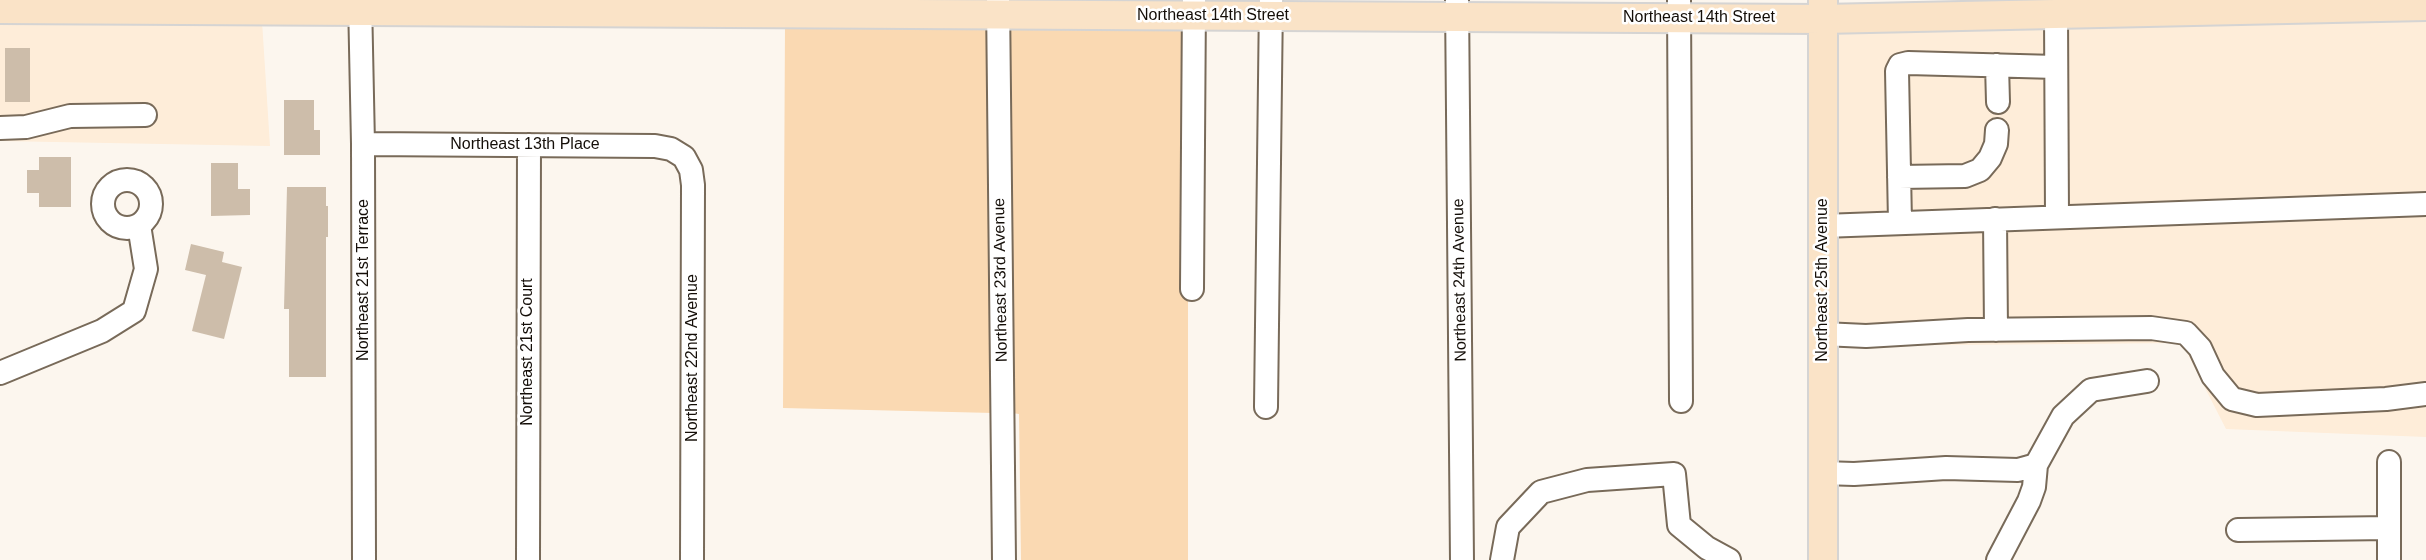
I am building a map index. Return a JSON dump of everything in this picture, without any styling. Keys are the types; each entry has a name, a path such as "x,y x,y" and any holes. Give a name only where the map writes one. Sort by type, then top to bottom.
{"main road":[{"name":"Northeast 14th Street","path":"0,9 360,5 1679,8 2056,14 2259,4 2426,6"},
{"name":"Northeast 25th Avenue","path":"1822,560 1823,9"}],"street":[{"name":"Northeast 21st Terrace","path":"360,5 363,144 364,560"},
{"name":"Northeast 23rd Avenue","path":"998,7 1004,560"},
{"path":"1192,289 1194,8"},
{"path":"1266,407 1271,8"},
{"path":"1679,8 1681,401"},
{"name":"Northeast 24th Avenue","path":"1457,9 1462,560"},
{"path":"2056,14 2057,217"},
{"path":"1900,222 1897,71 1900,65 1908,63 2056,67"},
{"path":"1997,65 1998,102"},
{"path":"0,128 26,127 70,116 145,115"},
{"path":"1899,177 1965,176 1980,170 1990,158 1996,144 1997,130"},
{"name":"Northeast 13th Place","path":"363,144 655,146 671,149 684,158"},
{"name":"Northeast 21st Court","path":"528,560 529,145"},
{"name":"Northeast 22nd Avenue","path":"684,158 692,170 693,185 692,560"},
{"path":"1823,226 2426,204"},
{"path":"1995,219 1996,330"},
{"path":"0,373 102,331 134,311 146,269 139,225"},
{"path":"1823,334 1866,336 1996,330 2151,328 2186,333 2200,348 2213,376 2232,399 2257,405 2386,399 2426,394"},
{"path":"1998,560 2029,501 2034,487 2036,465 2063,416 2091,390 2147,381"},
{"path":"2389,462 2389,560"},
{"path":"1822,473 1854,474 1946,468 2018,470 2036,465"},
{"path":"1502,560 1508,527 1541,492 1587,480 1674,474 1679,525 1707,548 1729,560"},
{"path":"2238,530 2389,528"}],"shaded area":[{"path":"2426,15 2426,437 2226,429 2182,343 1832,346 1832,29"},
{"path":"0,19 262,21 270,146 0,141"},
{"path":"785,23 990,24 994,413 783,408"},
{"path":"1007,24 1188,25 1188,560 1021,560 1019,414 1012,413"}],"building":[{"path":"5,48 30,48 30,102 5,102"},
{"path":"284,100 314,100 314,130 320,130 320,155 284,155"},
{"path":"39,157 71,157 71,207 39,207 39,193 27,193 27,170 39,170"},
{"path":"211,163 238,163 238,189 250,189 250,215 211,216"},
{"path":"287,187 326,187 328,237 326,237 326,377 289,377 289,309 284,309"},
{"path":"191,244 224,252 222,262 242,267 224,339 192,331 206,275 185,270"}]}
